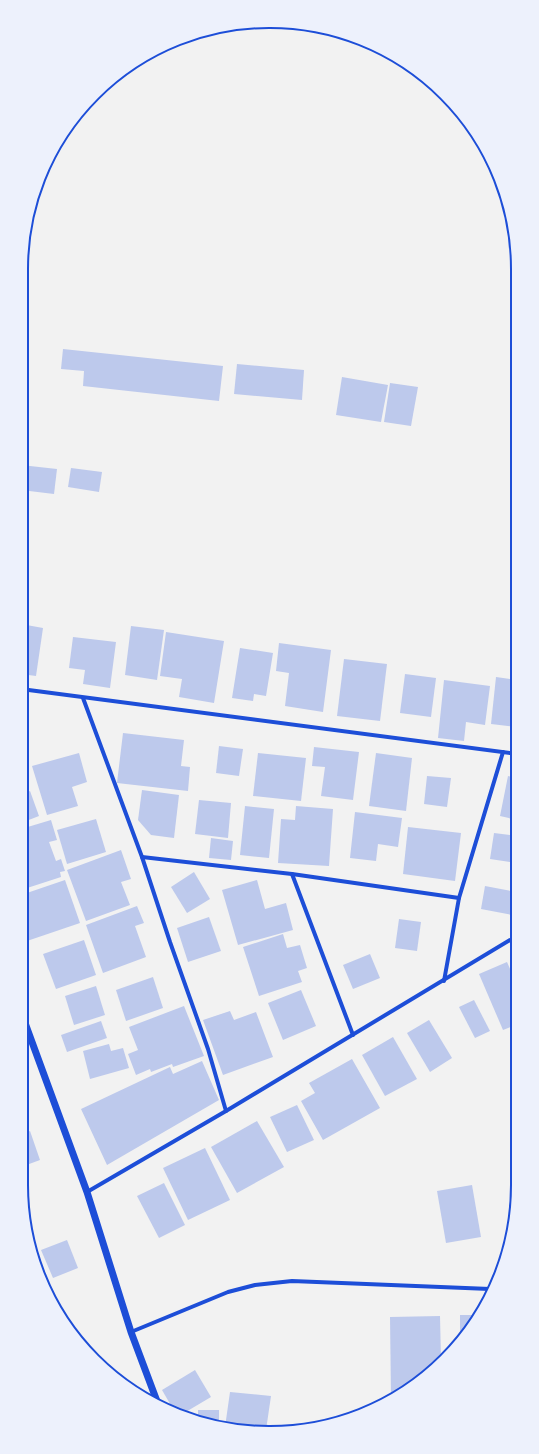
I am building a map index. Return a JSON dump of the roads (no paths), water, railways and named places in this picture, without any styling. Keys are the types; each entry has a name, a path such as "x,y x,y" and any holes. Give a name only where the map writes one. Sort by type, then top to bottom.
{"street":[{"path":"28,690 511,753"},
{"path":"83,698 142,857 208,1049 226,1111"},
{"path":"444,981 459,898 503,752"},
{"path":"142,857 292,874 459,898"},
{"path":"292,874 353,1035"},
{"path":"87,1192 226,1111 511,940"},
{"path":"28,1031 87,1192 131,1332 155,1396"},
{"path":"131,1332 228,1292 255,1284 292,1282 487,1290"}]}
